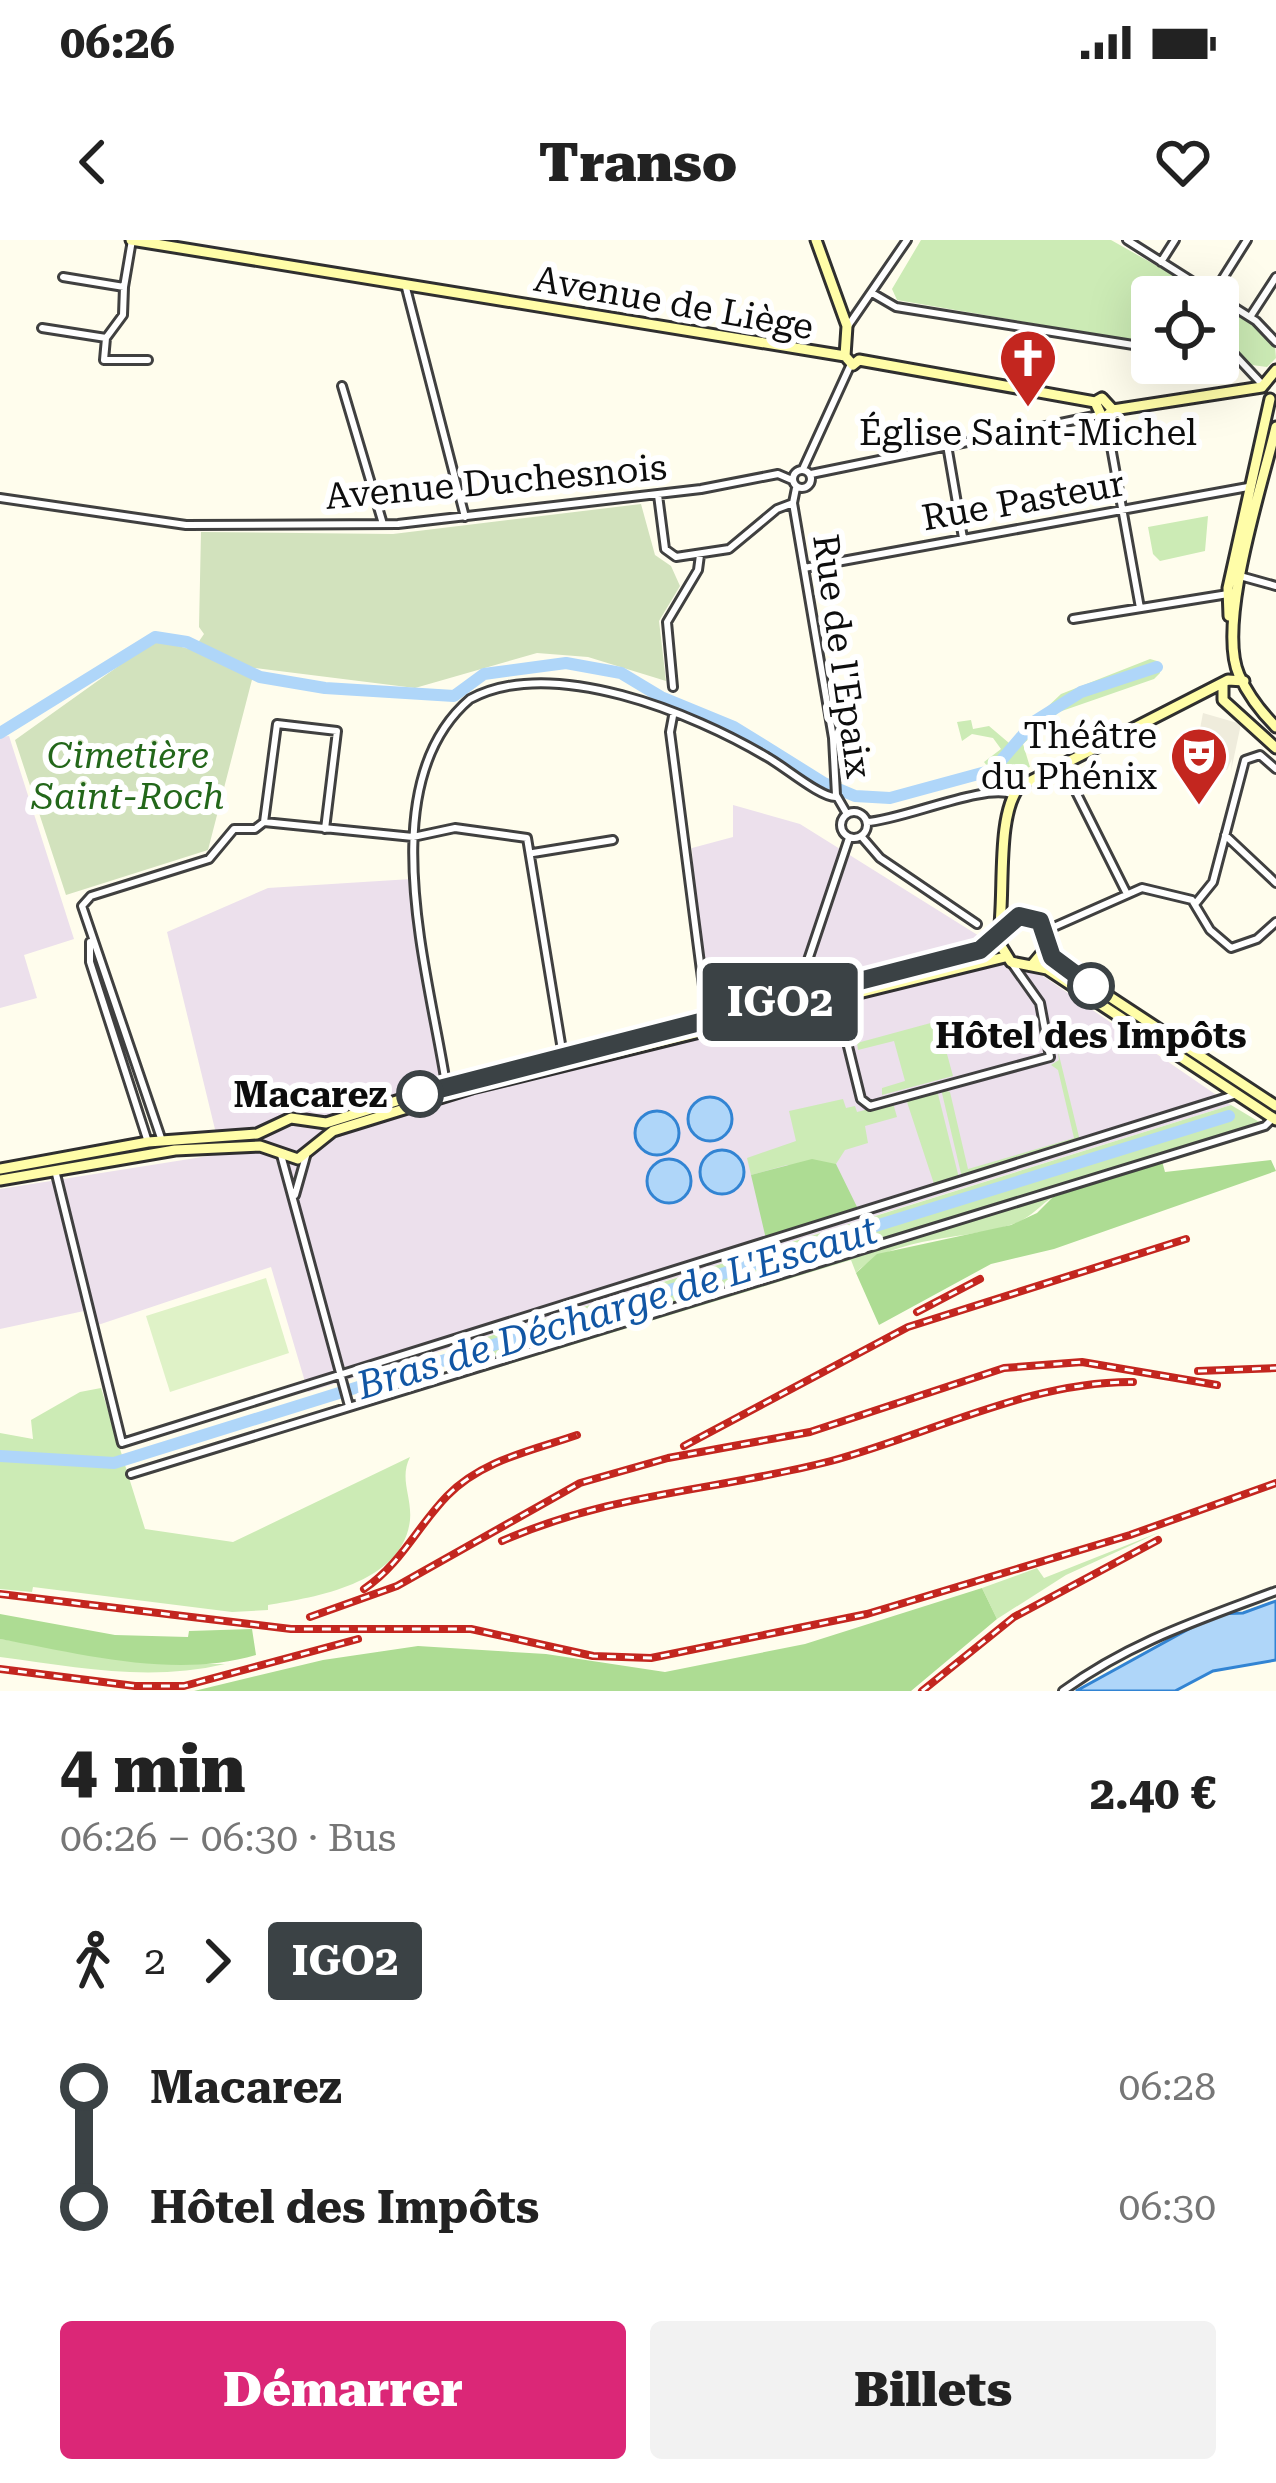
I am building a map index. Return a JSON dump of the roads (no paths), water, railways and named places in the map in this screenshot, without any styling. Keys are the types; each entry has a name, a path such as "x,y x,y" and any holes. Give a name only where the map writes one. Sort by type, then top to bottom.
{"main road":[{"path":"131,240 194,246"},
{"path":"165,240 194,246"},
{"path":"816,240 848,326 851,357"},
{"name":"Avenue de Liège","path":"194,246 1095,402 1103,399 1106,415"},
{"path":"1106,415 1262,385 1276,370"},
{"path":"1228,704 1228,594 1273,402 1262,385"},
{"path":"1276,428 1234,606 1244,681 1249,695 1276,728"},
{"path":"1008,960 1000,932 1006,904 1006,818 1013,795 1030,777 1226,682 1244,681"},
{"path":"1228,704 1249,695"},
{"path":"1199,697 1228,704 1276,748"},
{"path":"1006,904 1019,916 1034,918 1047,931 1047,949 1033,964"},
{"path":"0,1169 148,1142 276,1128 289,1118 335,1121 446,1085 980,950 1019,916"},
{"path":"1047,949 1063,966 1276,1106"},
{"path":"0,1180 166,1151 253,1146 293,1159 333,1131 472,1088 844,995 1008,960 1033,964 1274,1119"},
{"path":"307,1122 310,1150"},
{"path":"276,1128 279,1152"}],"street":[{"path":"131,240 123,315 106,338 104,360 148,360"},
{"path":"848,326 907,240"},
{"path":"1127,240 1184,276"},
{"path":"1161,262 1174,240"},
{"path":"1227,276 1247,240"},
{"path":"63,277 124,287"},
{"path":"1250,317 1276,277"},
{"path":"405,284 465,517"},
{"path":"872,293 896,307 1131,345"},
{"path":"1239,310 1276,342"},
{"path":"42,328 106,338"},
{"path":"1239,356 1262,385"},
{"path":"658,494 668,553 700,555 732,547 777,509 793,503 794,484 807,471 851,357"},
{"path":"342,386 383,524"},
{"path":"807,471 1106,415 1140,608"},
{"path":"947,445 964,538"},
{"name":"Avenue Duchesnois","path":"0,498 209,526 383,524 658,494 778,474 794,484"},
{"name":"Rue Pasteur","path":"804,568 1252,488"},
{"name":"Rue de l'Epaix","path":"793,503 836,795 847,814"},
{"path":"673,687 667,622 698,570 700,555"},
{"path":"1240,576 1276,586"},
{"path":"1073,619 1228,594"},
{"path":"446,1085 412,860 415,799 424,770 454,717 478,695 505,686 566,683 731,736 806,779 816,792 836,795"},
{"path":"673,716 670,732 707,1021"},
{"path":"264,822 277,724 337,731 325,829"},
{"path":"1196,903 1211,885 1243,767 1263,734"},
{"path":"1254,754 1276,769"},
{"path":"1062,764 1127,894"},
{"path":"866,822 903,819 997,789 1013,795"},
{"path":"849,838 840,826 847,814 859,813 866,822"},
{"path":"148,1142 90,962 90,942 81,914 89,898 209,859 234,829 255,829 264,822 413,837 451,828 523,836 533,853 562,1056"},
{"path":"861,836 866,822"},
{"path":"1225,835 1276,883"},
{"path":"849,838 861,836"},
{"path":"861,836 880,858 977,924"},
{"path":"783,1001 805,969 849,838"},
{"path":"533,853 613,840"},
{"path":"1047,931 1148,888 1196,903 1208,927 1228,947 1252,941 1276,922"},
{"path":"90,942 102,958 162,1141"},
{"path":"844,995 840,1014 861,1099 870,1106 1050,1057 1040,1003 1008,960"},
{"path":"805,969 805,983 816,993"},
{"path":"130,1084 142,1080"},
{"path":"56,1170 122,1443 1234,1095"},
{"path":"131,1474 1265,1126 1274,1119"},
{"path":"294,1204 310,1150"},
{"path":"279,1152 349,1406"},
{"path":"1063,1691 1114,1654 1207,1612 1276,1591"}],"water":[{"path":"710,1097 726,1103 732,1119 726,1135 710,1141 694,1135 688,1119 694,1103"},
{"path":"657,1111 673,1117 679,1133 673,1149 657,1155 641,1149 635,1133 641,1117"},
{"path":"722,1150 738,1156 744,1172 738,1188 722,1194 706,1188 700,1172 706,1156"},
{"path":"669,1159 685,1165 691,1181 685,1197 669,1203 653,1197 647,1181 653,1165"},
{"path":"1276,1601 1276,1660 1213,1671 1175,1691 1076,1691 1216,1614 1243,1613"}],"waterway":[{"path":"0,733 155,637 187,642 260,677 325,688 454,696 484,674 566,663 621,673 661,697 734,727 824,783 855,796 890,798 993,770 1035,721 1081,692 1157,667"},
{"name":"Bras de Décharge de L'Escaut","path":"0,1456 114,1463 1229,1116"}],"railway":[{"path":"684,1446 908,1327 1186,1239"},
{"path":"917,1312 980,1279"},
{"path":"310,1617 397,1586 580,1483 668,1458 810,1432 1004,1368 1082,1362 1217,1385"},
{"path":"1198,1371 1276,1368"},
{"path":"502,1541 625,1502 831,1461 1018,1399 1133,1382"},
{"path":"364,1589 461,1484 508,1458 577,1435"},
{"path":"0,1594 291,1629 471,1629 593,1656 651,1658 867,1614 1130,1535 1276,1483"},
{"path":"922,1691 1014,1617 1158,1540"},
{"path":"0,1669 135,1686 184,1686 358,1639"}],"place":[{"name":"Église Saint-Michel","path":"1028,409"},
{"name":"Théâtre du Phénix","path":"1199,807"},
{"name":"Hôtel des Impôts","path":"1091,986"},
{"name":"Macarez","path":"420,1094"}],"park label":[{"name":"Cimetière Saint-Roch","path":"128,776"}]}
